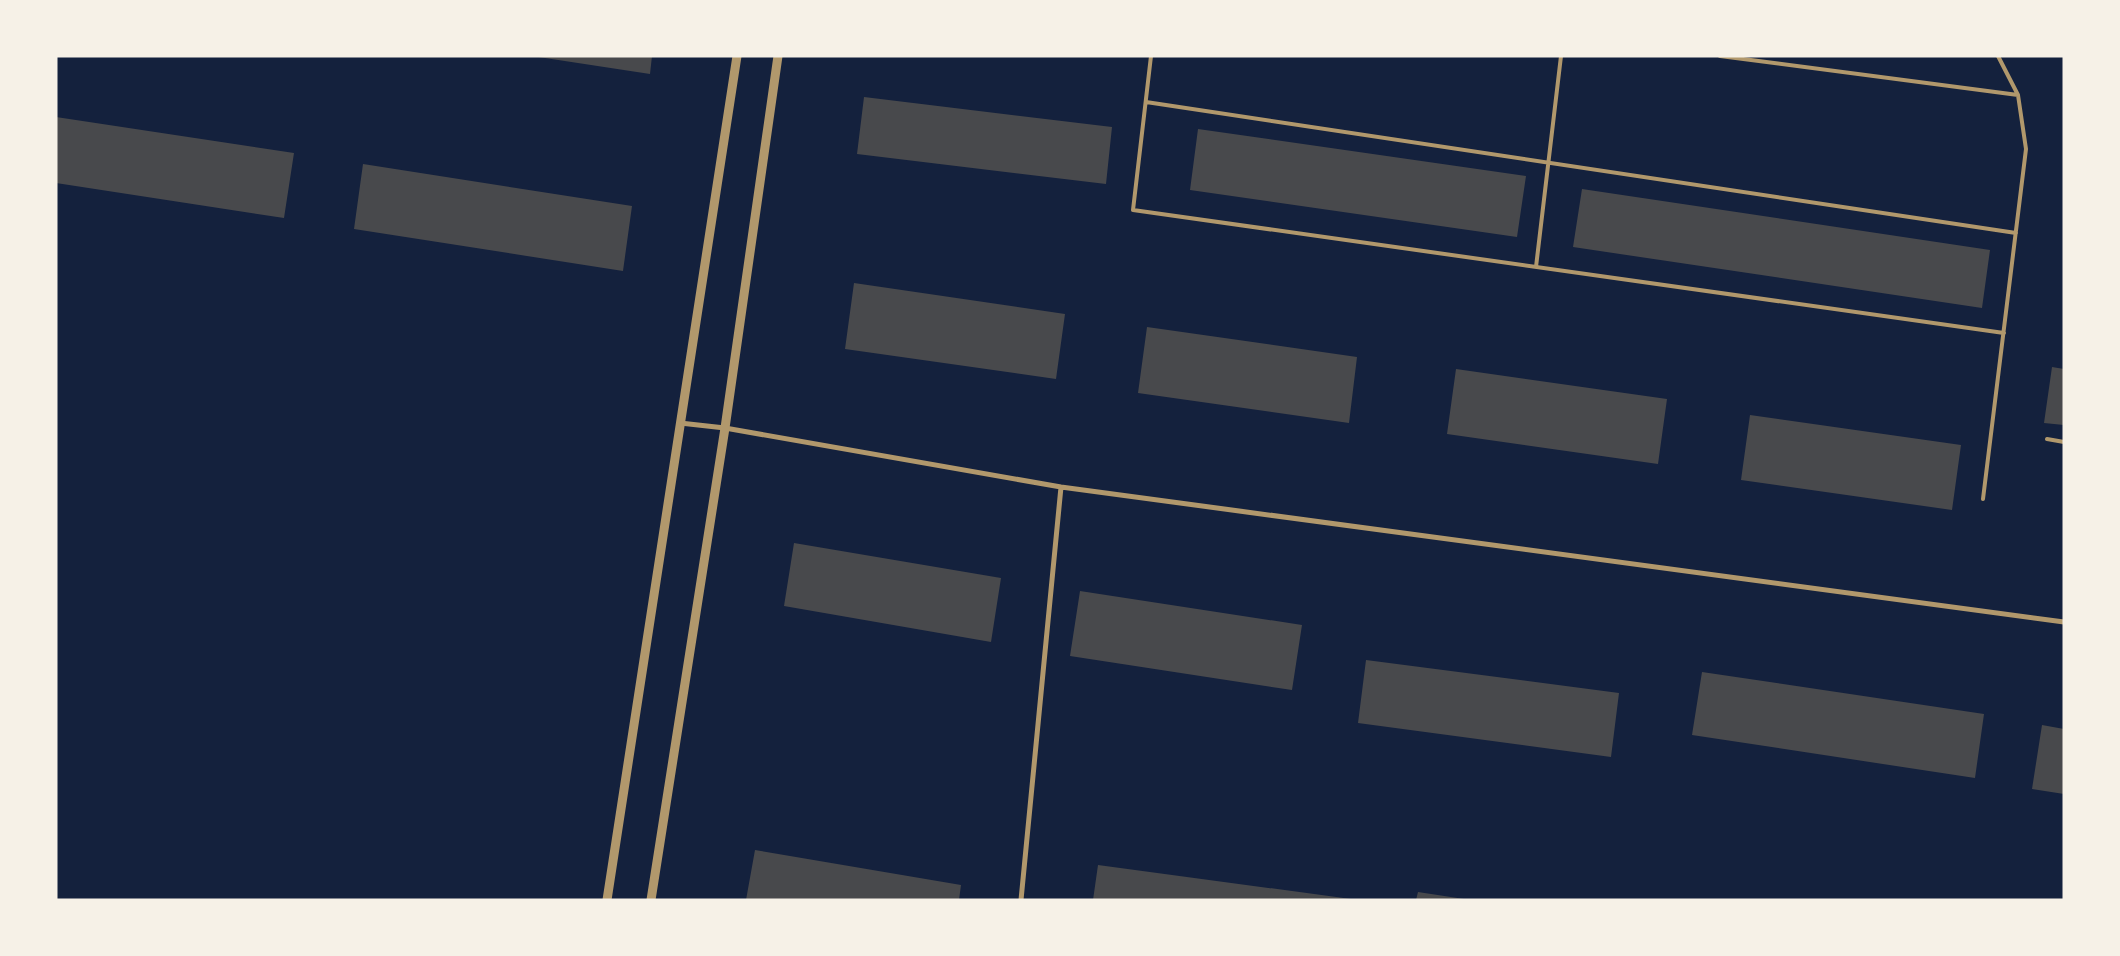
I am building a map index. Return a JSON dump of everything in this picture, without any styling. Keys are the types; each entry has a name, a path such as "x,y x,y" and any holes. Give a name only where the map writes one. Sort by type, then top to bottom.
{"street":[{"path":"607,900 737,56"},
{"path":"651,900 725,428 778,56"},
{"path":"679,423 725,428 1061,487 2064,622"},
{"path":"1021,900 1061,487"}],"lane":[{"path":"1151,56 1134,210 2004,333"},
{"path":"1536,267 1562,56"},
{"path":"1720,56 2018,95"},
{"path":"1984,499 2026,149 2018,95 1998,56"},
{"path":"1146,102 2016,233"},
{"path":"2047,439 2064,442"}],"building":[{"path":"532,56 652,56 650,74"},
{"path":"864,97 1112,127 1106,184 857,154"},
{"path":"56,117 294,153 284,218 56,183"},
{"path":"1198,129 1526,176 1517,237 1190,190"},
{"path":"363,164 632,206 623,271 354,229"},
{"path":"1582,189 1990,250 1982,308 1573,247"},
{"path":"854,283 1065,314 1056,379 845,349"},
{"path":"1147,327 1357,357 1349,423 1138,393"},
{"path":"2052,367 2064,369 2064,425 2044,423"},
{"path":"1456,369 1667,399 1658,464 1447,434"},
{"path":"1750,415 1961,445 1952,510 1741,480"},
{"path":"794,543 1001,578 991,642 784,606"},
{"path":"1080,591 1302,625 1292,690 1070,656"},
{"path":"1366,660 1619,693 1611,757 1358,723"},
{"path":"1702,672 1984,714 1975,778 1692,735"},
{"path":"2042,725 2064,729 2064,794 2032,789"},
{"path":"755,850 961,885 959,900 746,900"},
{"path":"1098,865 1351,899 1351,900 1093,900"},
{"path":"1418,892 1464,899 1464,900 1416,900"}]}
